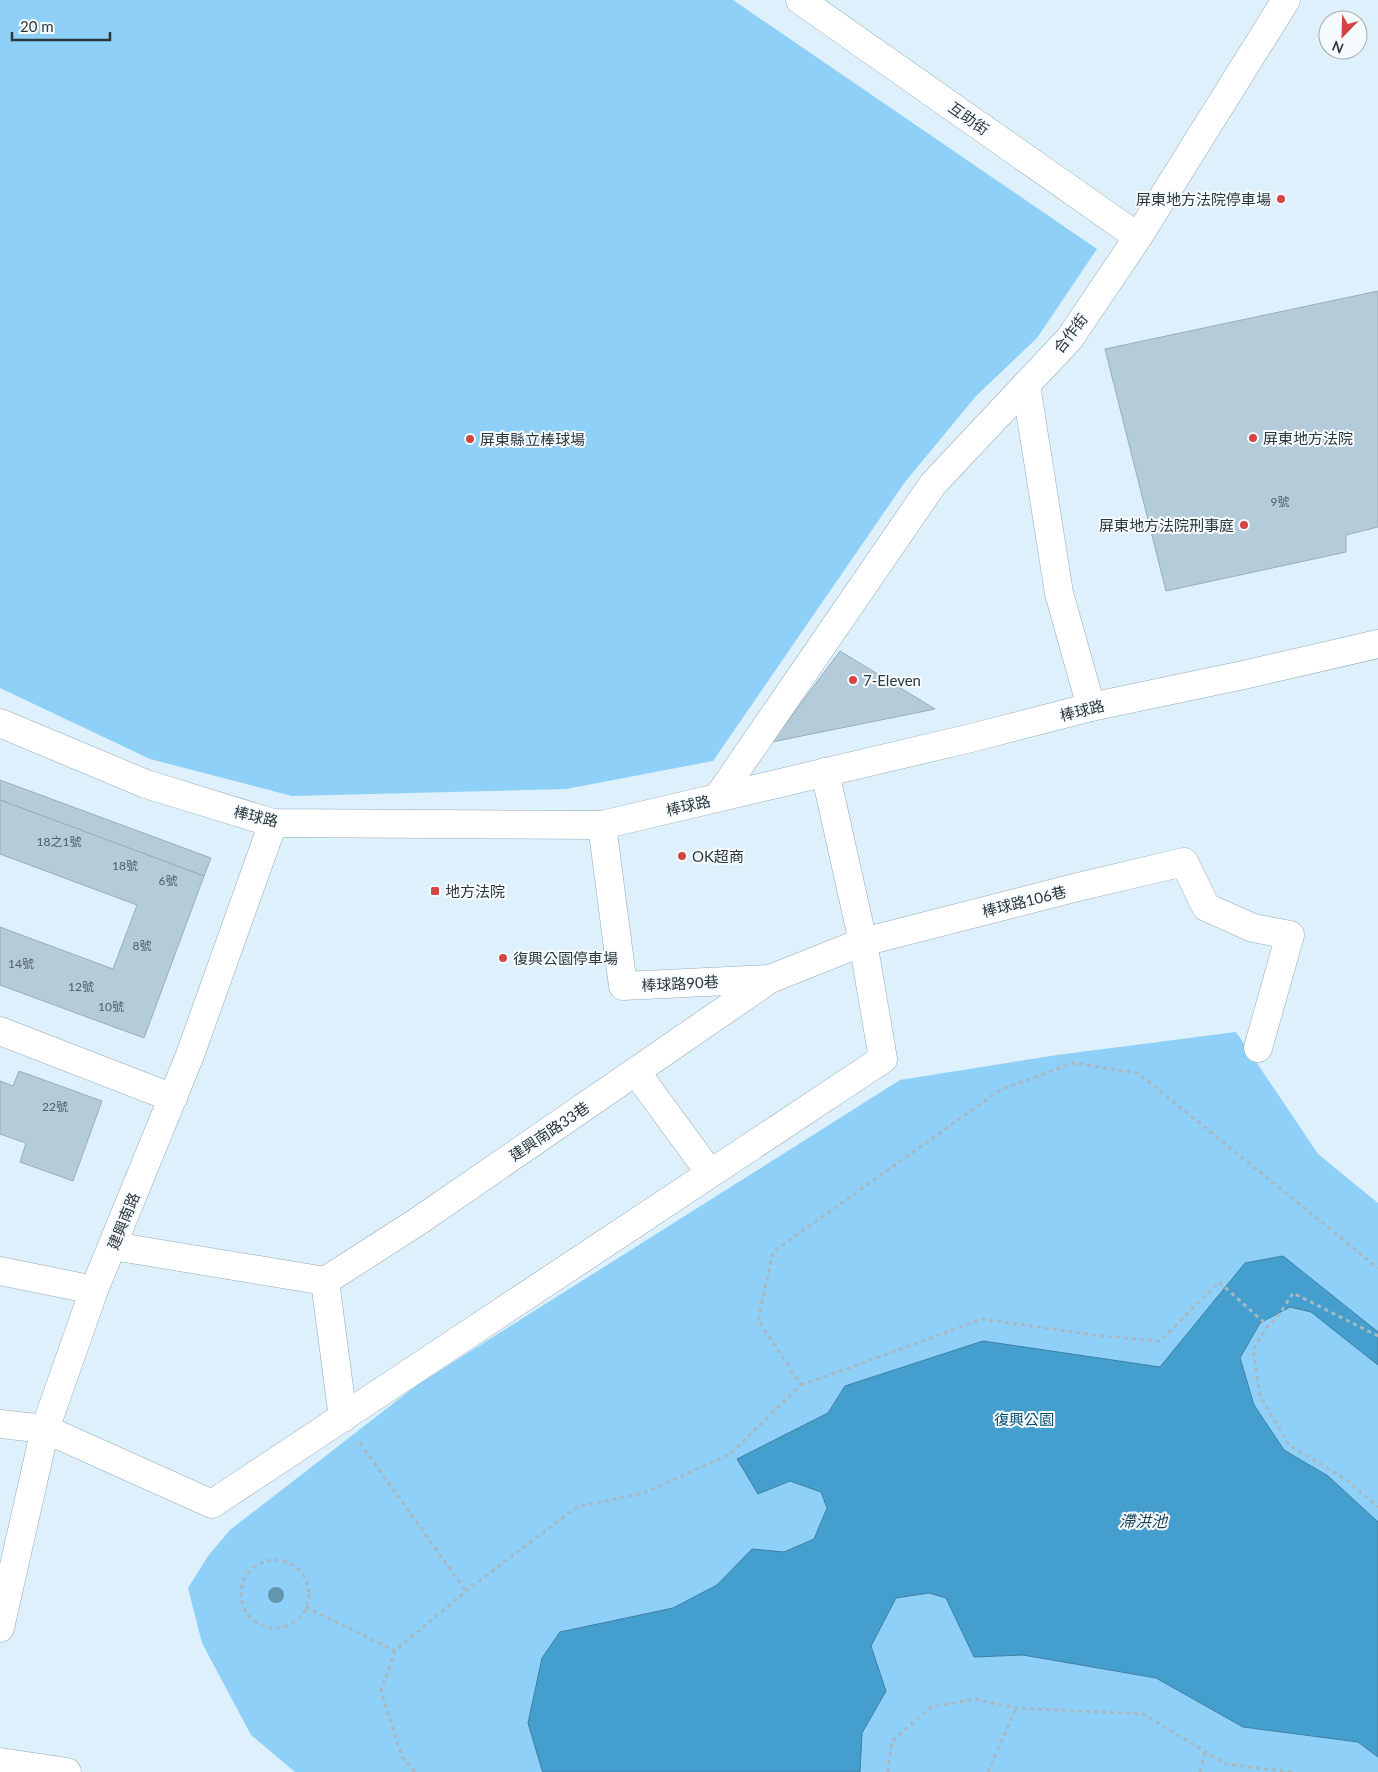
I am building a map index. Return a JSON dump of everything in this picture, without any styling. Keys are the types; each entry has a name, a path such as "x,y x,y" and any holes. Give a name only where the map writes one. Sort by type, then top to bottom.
{"street":[{"name":"互助街","path":"800,0 1138,237"},
{"name":"合作街","path":"718,798 933,484 1070,338 1138,237 1286,0"},
{"path":"1026,385 1059,593 1091,707"},
{"name":"棒球路","path":"0,723 146,784 272,823 602,825 970,738 1091,707 1378,644"},
{"path":"0,1424 45,1429 212,1504 883,1059 863,942 825,772"},
{"name":"建興南路","path":"0,1628 45,1429 94,1290 173,1098 272,823"},
{"name":"棒球路90巷","path":"602,825 623,986 770,979 863,942"},
{"name":"棒球路106巷","path":"863,942 1184,862 1206,907 1253,928 1290,935 1258,1048"},
{"name":"建興南路33巷","path":"325,1281 417,1222 770,979"},
{"path":"0,1031 173,1098"},
{"path":"636,1072 710,1173"},
{"path":"113,1246 325,1281 343,1418"},
{"path":"0,1271 94,1290"},
{"path":"0,1762 67,1772"}],"path":[{"path":"801,1385 758,1320 773,1252 1000,1090 1073,1063 1138,1073 1378,1268"},
{"path":"415,1772 402,1757 381,1691 395,1650 466,1591 577,1507 644,1493 730,1454 801,1385 982,1319 1102,1336 1160,1341 1219,1282 1268,1326"},
{"path":"1378,1336 1293,1293 1277,1318 1268,1326 1253,1349 1260,1396 1290,1445 1348,1481 1378,1507"},
{"path":"343,1418 466,1591"},
{"path":"272,1560 284,1561 294,1566 303,1574 308,1584 309,1596 306,1607 292,1623 282,1627 260,1624 251,1618 245,1610 241,1599 241,1588 244,1578 251,1569 261,1562 272,1560"},
{"path":"306,1607 395,1650"},
{"path":"888,1772 892,1741 931,1707 975,1700 1016,1708 1143,1714 1226,1764 1292,1772"},
{"path":"988,1772 1016,1708"},
{"path":"1200,1772 1205,1752"}],"green space":[{"name":"屏東縣立棒球場","path":"0,0 733,0 1097,249 1037,338 976,396 905,482 713,761 566,789 292,796 150,759 0,688"},
{"name":"復興公園","path":"1236,1032 1318,1154 1378,1203 1378,1772 295,1772 251,1735 202,1643 188,1588 208,1556 230,1530 417,1385 900,1080 1057,1055"}],"water":[{"name":"滯洪池","path":"1283,1256 1378,1332 1378,1365 1311,1312 1290,1307 1260,1323 1240,1358 1254,1405 1284,1450 1328,1476 1378,1522 1378,1757 1358,1742 1243,1727 1156,1678 1023,1655 974,1657 946,1598 929,1593 896,1598 871,1646 886,1691 862,1733 860,1772 543,1772 528,1723 542,1658 560,1632 673,1608 717,1585 752,1549 784,1552 814,1539 827,1508 821,1492 790,1481 758,1494 737,1459 828,1413 845,1386 983,1341 1160,1367 1245,1263"}],"building":[{"name":"屏東地方法院","path":"1378,291 1378,527 1346,535 1346,552 1166,591 1105,349"},
{"name":"7-Eleven","path":"840,651 935,709 772,742"},
{"path":"0,780 211,858 204,876 0,800"},
{"path":"0,800 204,876 144,1038 0,985 0,927 113,969 137,905 0,854"},
{"path":"19,1071 102,1101 73,1181 20,1162 26,1143 0,1134 0,1081 13,1086"}],"place":[{"name":"屏東地方法院停車場","path":"1281,199"},
{"name":"屏東地方法院","path":"1253,438"},
{"name":"屏東縣立棒球場","path":"470,439"},
{"name":"屏東地方法院刑事庭","path":"1244,525"},
{"name":"7-Eleven","path":"853,680"},
{"name":"OK超商","path":"682,856"},
{"name":"地方法院","path":"435,891"},
{"name":"復興公園停車場","path":"503,958"}]}
